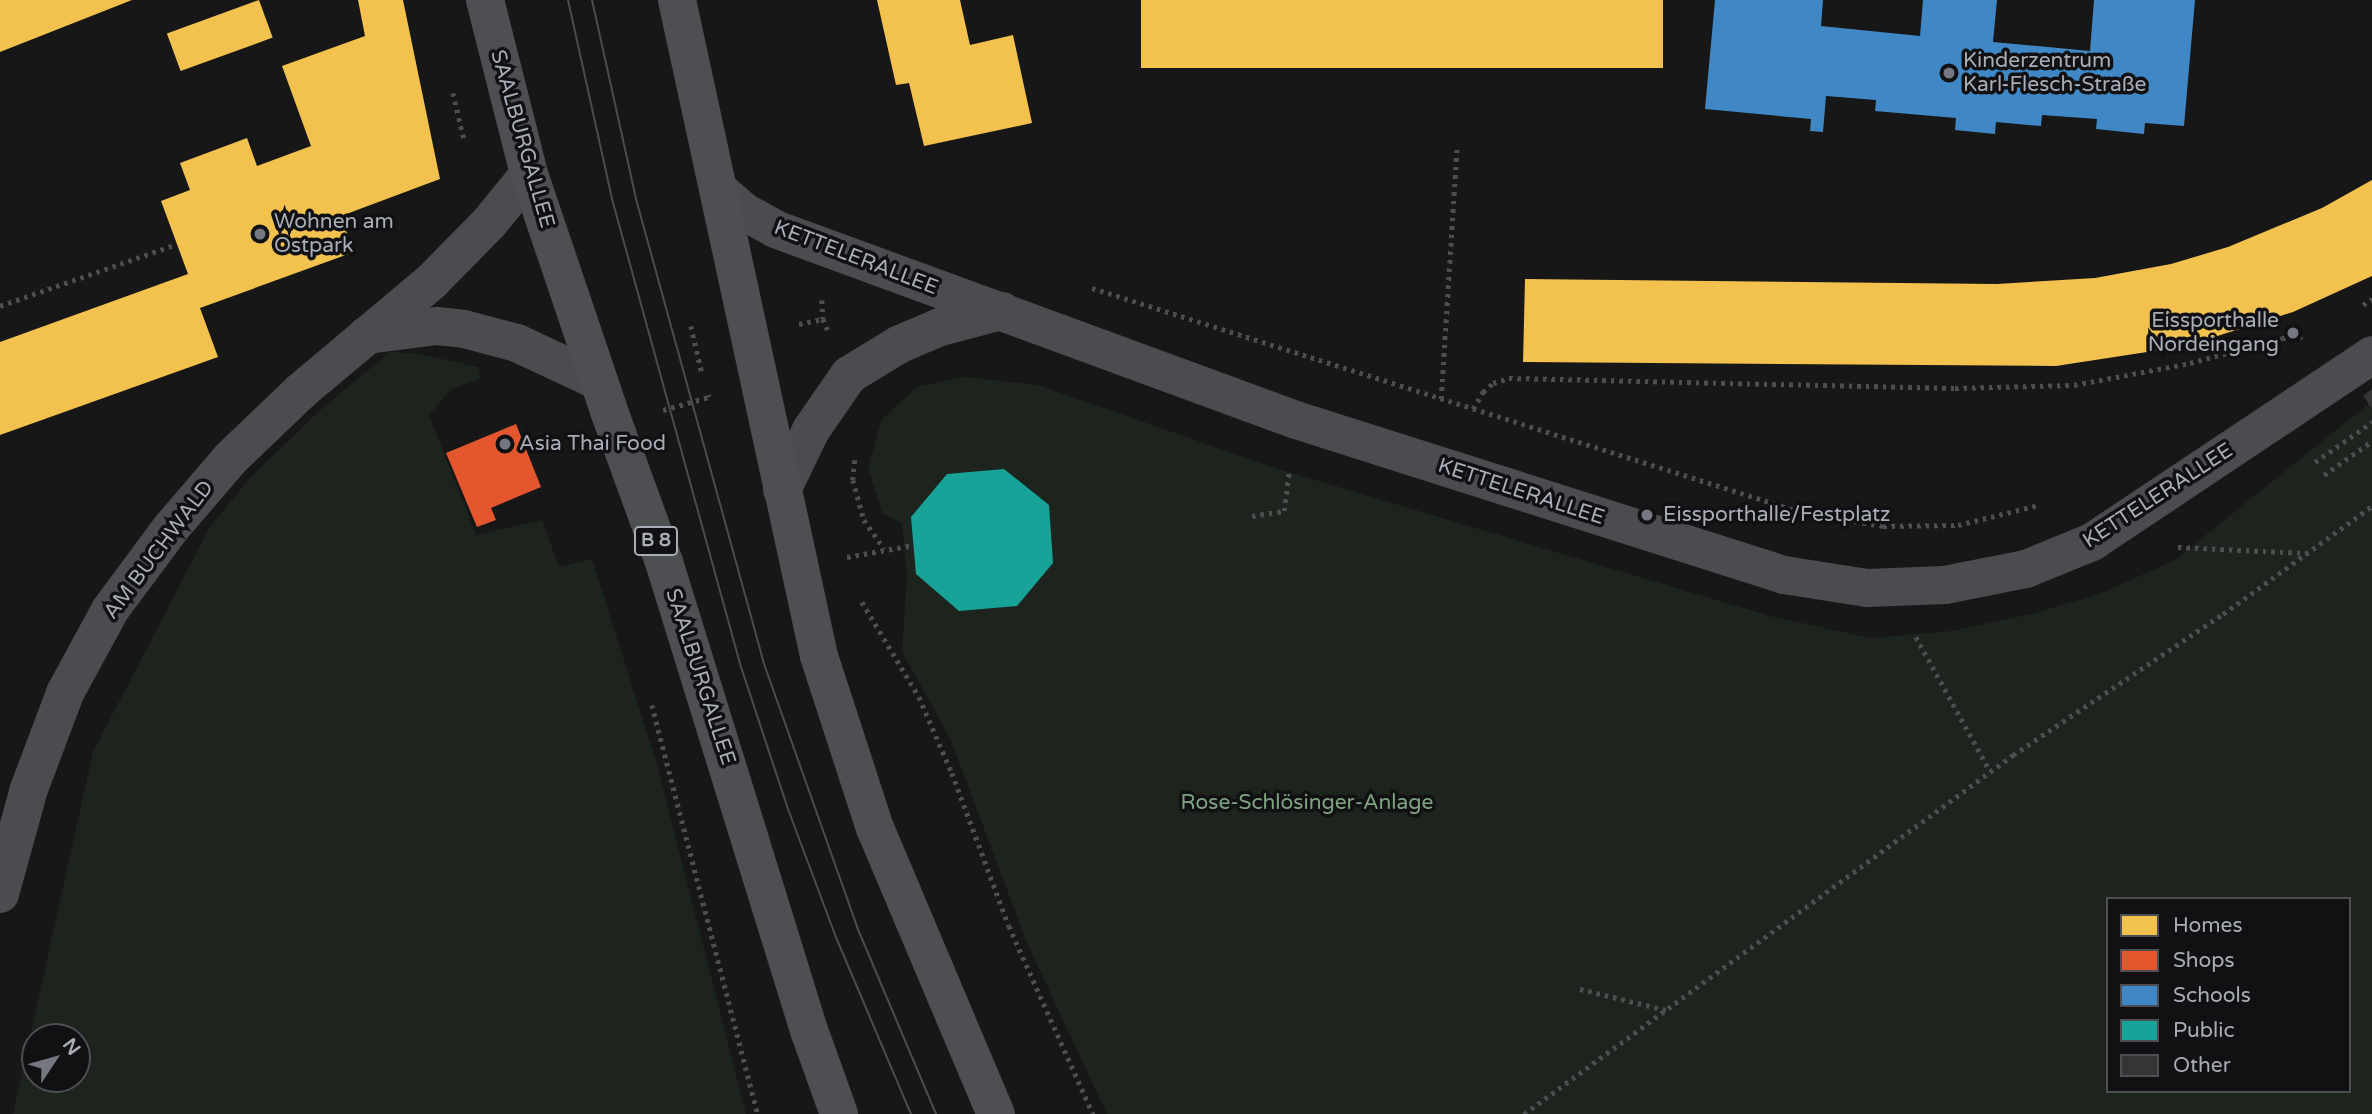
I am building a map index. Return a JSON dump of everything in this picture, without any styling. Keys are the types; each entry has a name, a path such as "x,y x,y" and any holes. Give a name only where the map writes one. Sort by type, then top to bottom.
{"main road":[{"name":"SAALBURGALLEE","path":"485,0 529,174 598,381 664,562 806,1021 839,1114"},
{"path":"677,0 819,656 875,828 996,1114"}],"street":[{"name":"AM BUCHWALD","path":"0,894 29,789 65,693 110,610 171,528 231,458 301,391 461,253 529,174"},
{"name":"KETTELERALLEE","path":"718,189 743,211 775,229 1296,420 1784,575 1867,589 1945,584 2026,569 2092,542 2372,355"},
{"name":"KETTELERALLEE","path":"782,490 811,430 849,375 900,344 940,327 1002,312"},
{"path":"367,335 437,326 464,330 517,343 598,381"}],"path":[{"path":"1441,399 1457,146"},
{"path":"0,306 174,245"},
{"path":"1081,284 1804,513 1883,526 1958,525 2042,504"},
{"path":"2362,306 2372,299"},
{"path":"790,326 823,320 833,341"},
{"path":"660,411 709,397 691,326"},
{"path":"1473,409 1483,391 1493,383 1509,379 1955,388 2074,385 2190,363 2283,338 2320,336"},
{"path":"2315,462 2372,422"},
{"path":"2325,475 2372,441"},
{"path":"855,454 853,480 864,520 884,549"},
{"path":"1252,516 1284,512 1290,463"},
{"path":"1524,1114 1990,771 2224,614 2372,506"},
{"path":"839,558 914,545"},
{"path":"2173,546 2307,553"},
{"path":"856,592 919,697 952,773 1009,926 1093,1114"},
{"path":"1913,630 1990,771"},
{"path":"649,693 758,1114"},
{"path":"1580,989 1666,1010"}],"green space":[{"path":"390,352 414,353 479,367 480,379 451,389 429,415 476,535 542,520 559,567 592,559 658,768 746,1114 13,1114 21,1078 21,1093 91,1093 91,1023 33,1023 93,752 210,527 249,479 318,412"},
{"name":"Rose-Schlösinger-Anlage","path":"963,377 1038,385 1275,468 1770,616 1871,638 1952,631 2035,613 2102,593 2175,560 2372,401 2372,1114 1107,1114 1027,943 950,738 902,652 907,574 902,523 882,513 868,467 882,419 917,387"}],"building: Homes":[{"path":"0,0 132,0 0,52"},
{"path":"259,0 273,38 181,71 167,34"},
{"path":"358,0 403,0 440,179 341,216 354,252 200,308 218,357 0,435 0,342 188,274 161,201 190,190 180,163 247,138 257,166 311,146 282,66 365,36"},
{"path":"877,0 960,0 970,45 1013,35 1032,123 924,146 909,83 896,85"},
{"path":"1141,0 1663,0 1663,68 1141,68"},
{"path":"2372,180 2372,276 2293,312 2186,346 2056,366 1523,362 1525,279 1997,284 2095,278 2171,264 2228,247 2322,208"}],"building: Shops":[{"path":"516,424 541,487 491,508 496,520 477,527 446,453"}],"building: Schools":[{"name":"Kinderzentrum Karl-Flesch-Straße","path":"1715,0 1823,0 1821,26 1920,36 1923,0 1997,0 1993,42 2090,51 2094,0 2195,0 2184,126 2145,123 2144,134 2096,129 2097,119 2042,115 2041,126 1996,122 1995,134 1955,130 1956,118 1875,111 1876,100 1826,96 1823,132 1810,131 1811,119 1705,109"}],"building: Public":[{"path":"1004,469 1049,505 1053,563 1017,606 959,611 916,574 911,517 947,474"}],"building: Other":[{"path":"2372,389 2372,408 2363,396"}],"tram line":[{"path":"568,0 612,199 741,667 788,809 835,935 911,1114"},
{"path":"592,0 636,199 763,661 857,927 936,1114"}],"place":[{"name":"Kinderzentrum Karl-Flesch-Straße","path":"1949,73"},
{"name":"Wohnen am Ostpark","path":"260,234"},
{"name":"Eissporthalle Nordeingang","path":"2293,333"},
{"name":"Asia Thai Food","path":"505,444"},
{"name":"Eissporthalle/Festplatz","path":"1647,515"}]}
